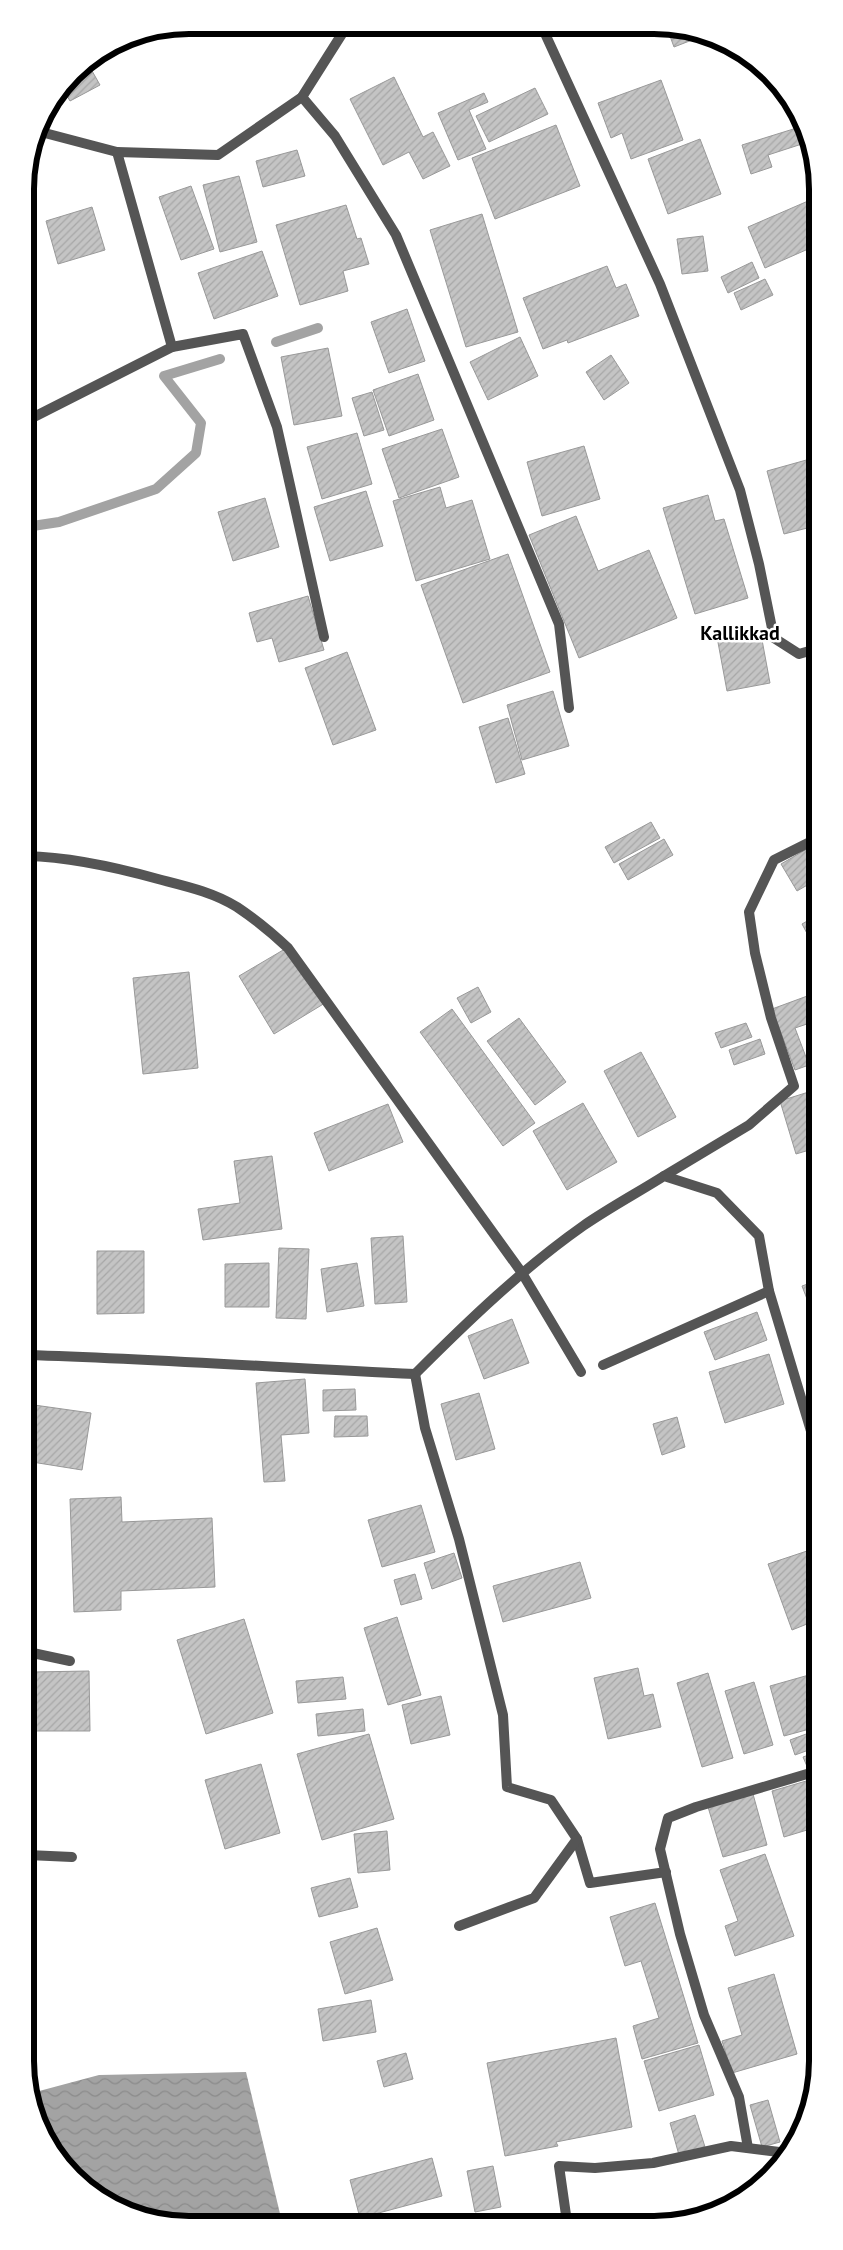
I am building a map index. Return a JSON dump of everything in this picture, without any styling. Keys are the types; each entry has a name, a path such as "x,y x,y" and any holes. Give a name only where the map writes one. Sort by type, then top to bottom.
{"street":[{"path":"45,133 117,152 218,154 302,97 342,34"},
{"path":"545,34 660,284 740,490 759,564 774,638 799,654 809,651"},
{"path":"302,97 335,136 396,235 559,624 569,708"},
{"path":"117,152 172,347"},
{"path":"34,417 172,347 242,334 277,427 324,637"},
{"path":"34,1355 161,1359 415,1374 468,1321 522,1273 584,1226 748,1125 794,1086 771,1018 755,953 750,912 774,860 809,842"},
{"path":"34,856 51,856 129,871 196,889 236,906 267,929 288,948 522,1273 581,1372"},
{"path":"664,1176 717,1193 760,1236 769,1291 809,1424"},
{"path":"603,1365 769,1291"},
{"path":"415,1374 425,1428 459,1539 503,1715 507,1787 551,1800 577,1839 590,1883 666,1872"},
{"path":"34,1653 70,1661"},
{"path":"748,2148 739,2097 704,2015 660,1849 668,1818 696,1807 809,1773"},
{"path":"459,1926 534,1898 577,1839"},
{"path":"34,1855 72,1857"},
{"path":"566,2216 559,2166 595,2168 654,2163 731,2146 779,2152"}],"water":[{"path":"246,2072 281,2216 169,2215 139,2208 120,2200 94,2184 66,2156 55,2139 42,2111 37,2092 99,2075"}],"building":[{"path":"669,35 694,39 674,47"},
{"path":"91,69 100,85 70,101 66,94"},
{"path":"394,77 423,137 433,132 450,166 423,179 409,152 383,165 350,99"},
{"path":"661,80 683,140 631,159 622,133 611,138 598,103"},
{"path":"535,88 548,114 489,142 476,116"},
{"path":"484,93 488,102 469,110 486,149 458,160 438,113"},
{"path":"556,125 580,186 495,219 472,158"},
{"path":"796,128 802,144 768,155 772,167 751,174 742,145"},
{"path":"700,139 721,194 668,214 648,159"},
{"path":"297,150 305,176 263,187 256,161"},
{"path":"239,176 257,242 220,252 203,185"},
{"path":"191,186 214,249 181,260 159,197"},
{"path":"809,201 809,249 765,268 748,227"},
{"path":"346,205 357,239 361,238 369,264 343,271 348,291 300,305 276,225"},
{"path":"92,207 105,250 58,264 46,221"},
{"path":"482,214 518,332 466,347 430,230"},
{"path":"703,236 708,271 682,274 677,239"},
{"path":"262,251 278,296 214,319 198,273"},
{"path":"752,262 759,278 728,293 721,277"},
{"path":"607,266 616,288 626,284 639,316 568,343 567,340 543,349 523,298"},
{"path":"765,279 773,295 741,310 734,293"},
{"path":"407,309 425,361 389,373 371,322"},
{"path":"520,337 538,376 488,400 470,362"},
{"path":"328,348 342,416 294,425 281,357"},
{"path":"611,355 629,383 604,400 586,372"},
{"path":"418,374 434,420 389,436 373,390"},
{"path":"372,392 384,430 364,436 352,398"},
{"path":"442,429 459,477 399,498 382,449"},
{"path":"357,433 372,484 322,499 307,447"},
{"path":"584,446 600,499 542,516 527,462"},
{"path":"809,459 809,528 784,534 767,471"},
{"path":"440,487 446,508 472,500 490,559 416,581 393,501"},
{"path":"366,491 383,546 330,561 314,507"},
{"path":"708,495 715,521 724,519 748,598 695,614 663,508"},
{"path":"265,498 279,547 233,561 218,512"},
{"path":"576,516 598,571 649,550 677,618 579,658 529,535"},
{"path":"508,554 550,672 463,703 421,585"},
{"path":"308,596 324,650 279,662 272,638 257,642 249,613"},
{"path":"760,629 770,683 727,691 717,637"},
{"path":"347,652 376,730 333,745 305,668"},
{"path":"553,691 569,746 522,760 507,705"},
{"path":"508,718 525,774 496,783 479,727"},
{"path":"651,822 660,838 614,863 605,847"},
{"path":"664,839 673,855 628,880 619,864"},
{"path":"809,848 809,884 797,891 781,864"},
{"path":"809,920 809,937 802,924"},
{"path":"290,946 325,1003 274,1034 239,976"},
{"path":"189,972 198,1068 143,1074 133,978"},
{"path":"478,987 491,1012 471,1023 457,998"},
{"path":"809,995 809,1023 795,1028 809,1065 795,1070 772,1009"},
{"path":"452,1009 535,1123 503,1146 420,1032"},
{"path":"519,1018 566,1082 535,1105 487,1041"},
{"path":"746,1023 752,1037 721,1048 715,1033"},
{"path":"760,1039 765,1054 734,1065 729,1050"},
{"path":"641,1052 676,1117 638,1137 604,1071"},
{"path":"809,1092 809,1150 796,1154 780,1101"},
{"path":"583,1103 617,1162 567,1190 533,1131"},
{"path":"388,1104 403,1142 329,1171 314,1133"},
{"path":"272,1156 282,1229 203,1240 198,1209 240,1203 234,1161"},
{"path":"403,1236 407,1302 375,1304 371,1238"},
{"path":"279,1248 309,1249 306,1319 276,1318"},
{"path":"97,1251 144,1251 144,1313 97,1314"},
{"path":"269,1263 269,1307 225,1307 225,1264"},
{"path":"357,1263 364,1306 327,1312 321,1269"},
{"path":"809,1284 809,1304 802,1286"},
{"path":"757,1312 767,1340 715,1360 704,1332"},
{"path":"512,1319 529,1363 484,1379 468,1336"},
{"path":"769,1354 784,1404 725,1423 709,1372"},
{"path":"305,1379 309,1433 281,1435 285,1481 264,1482 256,1383"},
{"path":"355,1389 356,1410 323,1411 323,1390"},
{"path":"479,1393 495,1449 456,1460 441,1404"},
{"path":"34,1405 91,1413 82,1470 34,1462"},
{"path":"335,1416 367,1416 368,1436 334,1437"},
{"path":"677,1417 685,1447 662,1455 653,1424"},
{"path":"121,1497 122,1522 212,1518 215,1587 121,1591 121,1610 74,1612 70,1499"},
{"path":"421,1505 435,1552 382,1567 368,1520"},
{"path":"809,1550 809,1623 792,1630 768,1564"},
{"path":"454,1553 462,1578 432,1589 424,1563"},
{"path":"580,1562 591,1598 503,1622 493,1586"},
{"path":"415,1574 422,1599 401,1605 394,1580"},
{"path":"397,1617 421,1695 388,1705 364,1628"},
{"path":"244,1619 273,1713 206,1734 177,1640"},
{"path":"638,1668 644,1696 653,1694 661,1727 608,1739 594,1678"},
{"path":"89,1671 90,1731 34,1731 34,1672"},
{"path":"708,1673 733,1758 702,1767 677,1683"},
{"path":"809,1675 809,1729 784,1736 770,1686"},
{"path":"343,1677 346,1699 298,1703 296,1681"},
{"path":"754,1682 773,1745 744,1754 725,1691"},
{"path":"441,1696 450,1735 411,1744 402,1705"},
{"path":"363,1709 365,1731 318,1736 316,1714"},
{"path":"809,1733 809,1750 795,1755 790,1740"},
{"path":"369,1734 394,1819 322,1840 297,1754"},
{"path":"809,1755 809,1771 803,1757"},
{"path":"261,1764 280,1833 225,1849 205,1780"},
{"path":"809,1780 809,1829 784,1837 772,1791"},
{"path":"753,1794 767,1845 723,1857 708,1807"},
{"path":"387,1831 390,1870 358,1873 354,1834"},
{"path":"765,1854 794,1936 735,1956 725,1926 738,1921 720,1870"},
{"path":"350,1878 358,1907 319,1917 311,1888"},
{"path":"655,1903 698,2043 642,2059 633,2026 659,2018 641,1961 625,1966 610,1917"},
{"path":"377,1928 393,1980 345,1994 330,1942"},
{"path":"774,1974 797,2054 732,2073 722,2041 742,2035 728,1988"},
{"path":"371,2000 376,2032 323,2041 318,2009"},
{"path":"616,2038 632,2127 556,2142 558,2146 505,2156 487,2063"},
{"path":"699,2045 714,2095 659,2111 644,2061"},
{"path":"406,2053 413,2079 384,2087 377,2061"},
{"path":"768,2100 780,2142 762,2147 750,2105"},
{"path":"695,2115 705,2147 679,2155 670,2123"},
{"path":"432,2158 442,2196 367,2216 359,2216 350,2180"},
{"path":"493,2166 501,2207 475,2212 467,2171"}],"waterway":[{"path":"276,342 318,328"},
{"path":"34,526 59,522 156,489 196,453 201,423 164,376 220,359"}],"district":[{"name":"Kallikkad","path":"740,633"}]}
